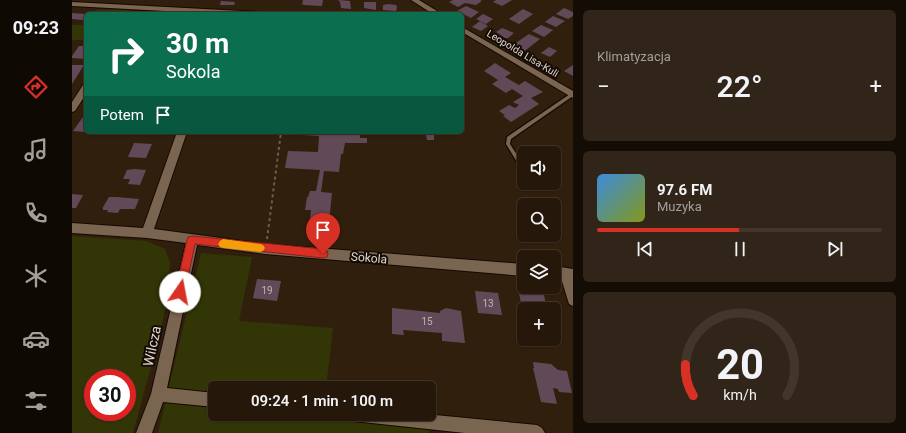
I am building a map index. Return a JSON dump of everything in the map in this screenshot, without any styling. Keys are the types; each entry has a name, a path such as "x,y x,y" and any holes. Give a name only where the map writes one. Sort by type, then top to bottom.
{"street":[{"path":"414,0 435,12"},
{"path":"72,4 209,12"},
{"path":"131,12 134,7"},
{"name":"Leopolda Lisa-Kuli","path":"464,30 573,95"},
{"path":"72,91 84,89"},
{"path":"72,109 84,91"},
{"path":"147,233 181,134"},
{"name":"Sokola","path":"72,228 147,233 192,240 266,248 517,269"},
{"name":"Wilcza","path":"144,433 158,394 192,240"},
{"path":"564,273 573,300"},
{"path":"158,394 208,399"},
{"path":"421,421 537,433"}],"lane":[{"path":"517,158 508,144 509,138 573,95"}],"path":[{"path":"266,248 281,134"}],"green space":[{"path":"130,9 128,12 94,12 96,10"},
{"path":"72,25 84,25 84,40 72,40"},
{"path":"72,236 147,241 165,249 170,263 169,289 160,334 133,433 72,433"},
{"path":"201,253 252,257 239,321 333,328 327,381 208,381 208,421 429,421 429,433 158,433"}],"building":[{"path":"303,0 323,0 322,6 304,5 302,4"},
{"path":"338,0 350,1 351,9 341,8"},
{"path":"453,0 482,1 476,5 465,3 458,7 449,2"},
{"path":"496,0 512,0 502,6 493,2"},
{"path":"221,1 235,2 234,5 220,5"},
{"path":"364,2 376,2 376,10 364,8"},
{"path":"383,5 396,5 396,11 383,10"},
{"path":"466,6 479,12 471,18 464,14 464,12 457,11"},
{"path":"564,8 573,12 573,16 568,19 556,14"},
{"path":"523,9 533,14 519,24 509,19"},
{"path":"72,13 84,14 83,20 72,19"},
{"path":"483,14 493,19 486,24 476,19"},
{"path":"553,16 565,21 556,27 545,22"},
{"path":"480,21 488,26 481,31 472,27"},
{"path":"541,25 553,30 544,37 532,31"},
{"path":"502,28 514,33 508,38 505,38 496,32"},
{"path":"529,34 540,39 522,53 510,47"},
{"path":"79,46 84,46 84,59 72,58"},
{"path":"549,47 557,51 550,57 541,53"},
{"path":"495,63 511,73 505,77 519,85 525,81 543,92 531,98 539,104 511,122 499,111 509,105 515,108 519,105 513,102 523,96 512,89 506,93 492,84 498,80 484,71"},
{"path":"72,65 84,65 72,84"},
{"path":"573,65 573,76 564,71"},
{"path":"83,117 84,117 84,132 73,131"},
{"path":"360,134 360,138 367,138 367,143 345,143 343,154 341,154 339,172 324,171 321,192 332,193 329,222 310,220 311,210 305,210 307,197 310,191 316,191 320,170 285,168 288,151 318,152 319,136 303,135"},
{"path":"416,134 434,135 434,140 427,140 426,135"},
{"path":"134,143 152,144 146,158 128,157"},
{"path":"127,170 146,170 140,185 128,184 130,179 123,179"},
{"path":"72,194 83,195 76,208 72,208"},
{"path":"109,197 139,199 135,209 120,209 118,213 103,210 103,207"},
{"path":"257,279 281,281 277,301 253,298"},
{"path":"475,291 498,293 502,315 478,313"},
{"path":"519,294 544,295 545,302 521,302"},
{"path":"392,308 440,313 440,311 446,308 461,311 465,343 442,341 442,333 403,330 404,335 392,334"},
{"path":"533,362 551,364 558,370 567,371 572,393 559,392 558,389 553,388 557,404 541,402"}],"slow traffic":[{"path":"223,244 260,248"}],"route":[{"path":"180,292 192,240 323,254"}]}
